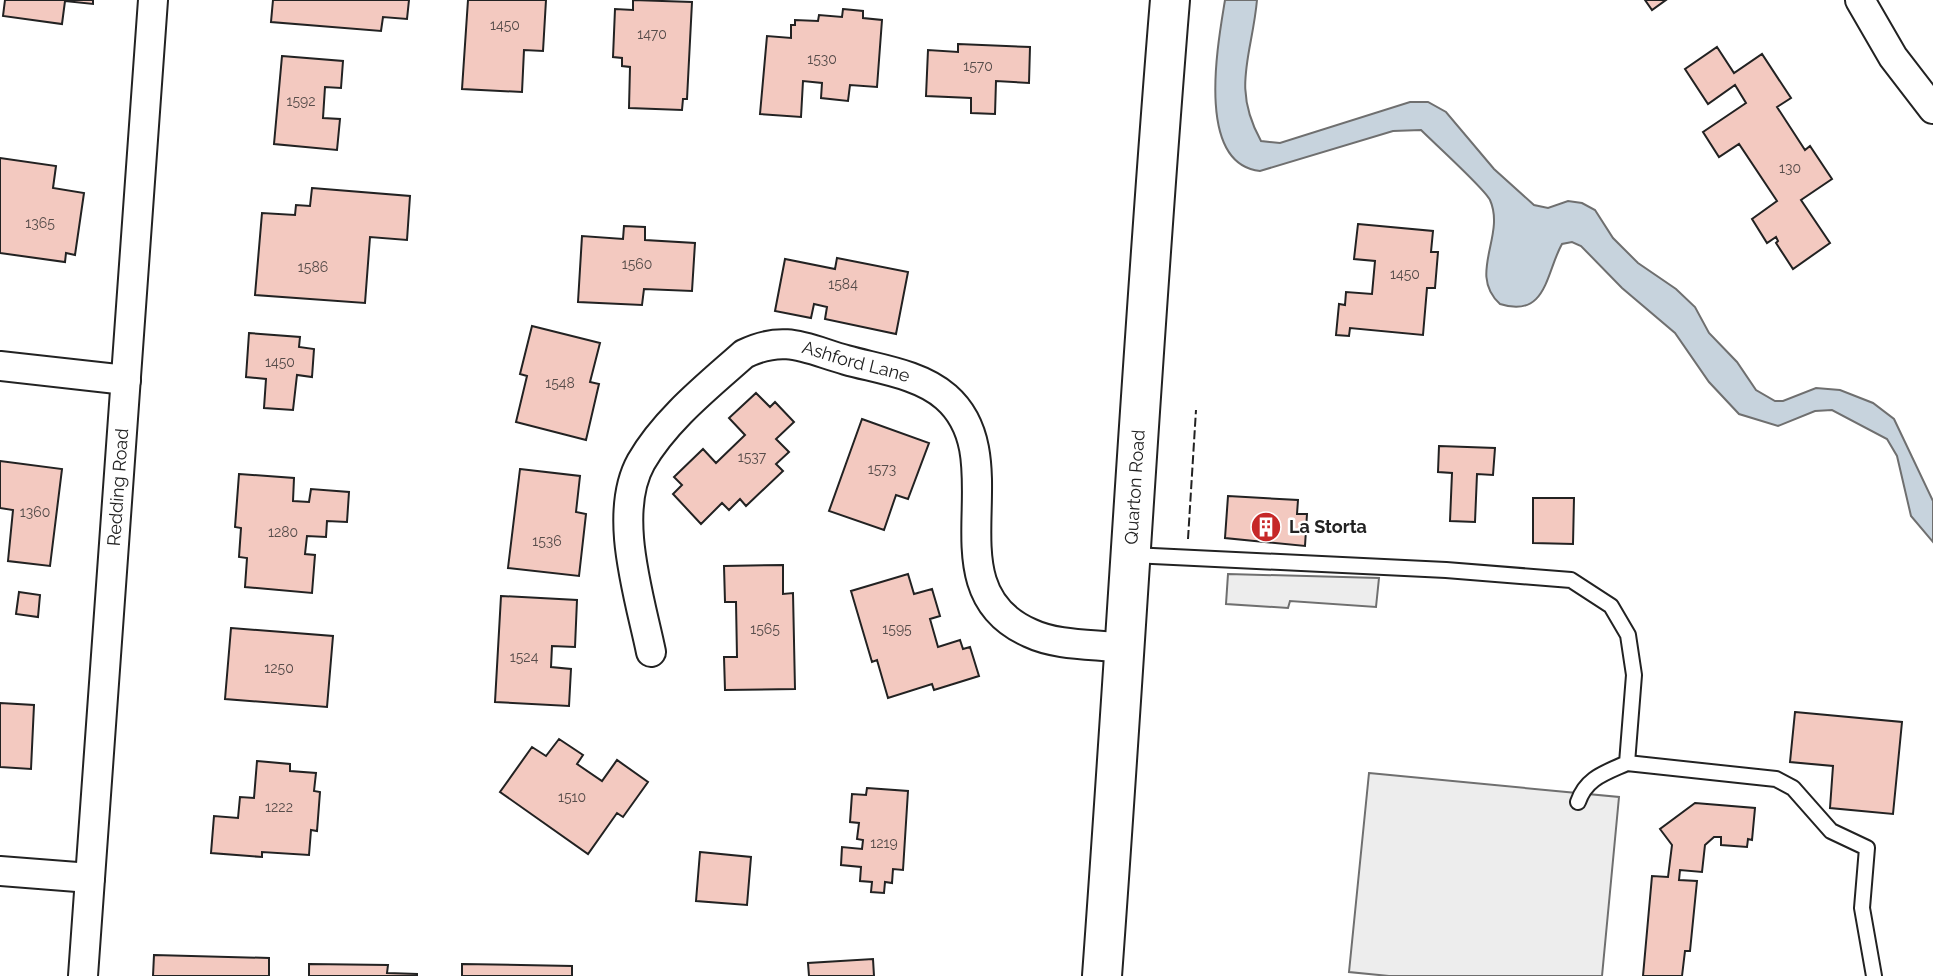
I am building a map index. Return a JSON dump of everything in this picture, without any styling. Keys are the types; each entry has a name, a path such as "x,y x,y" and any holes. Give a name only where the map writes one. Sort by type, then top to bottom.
{"street":[{"name":"Redding Road","path":"83,976 153,0"},
{"name":"Quarton Road","path":"1102,976 1132,555 1142,345 1170,0"},
{"path":"1860,0 1893,57 1933,109"},
{"name":"Ashford Lane","path":"651,652 633,562 628,517 639,465 656,439 744,354 760,346 781,343 802,345 920,381 944,395 961,412 972,436 977,460 976,552 980,582 991,600 1005,616 1029,633 1125,648"},
{"path":"0,366 126,380"},
{"path":"0,871 90,878"}],"lane":[{"path":"1132,555 1446,570 1571,580 1611,606 1628,635 1634,675 1626,763"},
{"path":"1578,802 1583,788 1592,780 1626,763 1776,779 1793,788 1831,831 1867,848 1862,908 1874,976"}],"shaded area":[{"path":"1225,0 1257,0 1245,87 1252,122 1261,141 1280,143 1410,102 1428,102 1446,112 1494,169 1534,205 1548,208 1568,201 1582,203 1595,210 1613,238 1638,263 1676,289 1695,307 1709,333 1737,362 1756,390 1775,401 1783,401 1816,388 1840,390 1873,403 1894,419 1933,501 1933,542 1911,516 1897,456 1887,439 1832,410 1815,411 1778,426 1739,414 1709,382 1675,333 1622,288 1581,246 1572,242 1562,244 1543,290 1536,299 1527,305 1516,307 1500,304 1491,292 1487,280 1494,227 1490,200 1421,130 1393,131 1260,171 1240,163 1226,147 1219,125 1216,99 1218,44"},
{"path":"1228,574 1379,578 1376,607 1290,601 1288,608 1226,604"},
{"path":"1369,773 1619,797 1602,976 1389,976 1349,972"}],"building":[{"path":"5,0 93,0 93,4 65,1 62,24 3,16"},
{"path":"273,0 409,0 407,19 383,17 381,31 271,22"},
{"path":"468,0 546,0 543,51 524,50 522,92 462,89"},
{"path":"633,0 692,2 687,99 683,99 682,110 629,108 630,67 622,66 622,58 613,57 615,9 633,10"},
{"path":"1645,0 1666,0 1652,10"},
{"path":"843,9 863,11 863,18 882,20 877,87 850,85 848,101 821,98 822,83 803,81 801,117 760,114 767,36 791,38 791,25 795,25 795,20 818,21 819,15 842,17"},
{"path":"958,44 1030,47 1029,83 996,81 995,114 971,113 971,98 926,96 928,50 958,52"},
{"path":"1717,47 1734,73 1762,54 1791,98 1777,107 1805,150 1810,146 1832,179 1801,200 1830,243 1793,269 1776,243 1776,237 1767,243 1752,219 1777,201 1739,144 1719,157 1703,132 1746,103 1735,85 1708,104 1685,69"},
{"path":"282,56 343,61 341,88 325,87 323,118 340,119 337,150 274,144"},
{"path":"0,158 56,166 53,188 84,193 75,255 66,253 65,262 0,253"},
{"path":"312,188 410,196 407,240 370,237 365,303 255,295 262,213 295,215 296,205 310,206"},
{"path":"1358,224 1433,231 1431,252 1438,252 1435,288 1427,288 1423,335 1350,328 1349,336 1336,335 1339,304 1345,305 1346,292 1372,294 1375,261 1354,259"},
{"path":"624,226 645,227 645,240 695,243 692,291 644,289 642,305 578,302 582,236 623,239"},
{"path":"837,258 908,272 896,334 825,319 827,307 814,304 811,318 775,311 785,259 835,269"},
{"path":"532,326 600,343 590,382 599,384 586,440 516,422 527,376 520,374"},
{"path":"249,333 300,337 299,347 314,349 312,377 297,375 293,410 264,408 266,379 246,377"},
{"path":"756,393 770,407 775,402 794,422 776,439 789,452 776,464 783,471 746,506 740,499 729,510 722,503 701,524 673,494 682,485 674,477 703,449 716,463 745,435 729,418"},
{"path":"862,419 929,443 908,499 896,495 884,530 829,511"},
{"path":"1439,446 1495,448 1493,475 1477,474 1475,522 1450,521 1452,473 1438,472"},
{"path":"0,461 62,469 50,566 8,561 13,510 0,508"},
{"path":"520,469 580,476 576,512 586,514 579,576 508,568"},
{"path":"239,474 294,478 293,501 309,502 311,489 349,492 347,522 327,521 326,537 307,536 305,554 315,555 312,593 245,587 247,558 239,557 241,528 235,527"},
{"name":"La Storta","path":"1228,496 1298,500 1297,514 1307,514 1305,546 1225,538"},
{"path":"1533,498 1574,498 1573,544 1533,543"},
{"path":"783,565 783,594 793,593 795,689 725,690 724,657 737,657 736,602 725,602 724,566"},
{"path":"908,574 914,594 932,589 940,616 930,619 938,647 960,640 963,649 970,647 979,676 934,690 932,684 888,698 877,660 872,662 851,591"},
{"path":"19,592 40,595 38,617 16,614"},
{"path":"501,596 577,600 575,647 552,646 551,667 571,669 569,706 495,702"},
{"path":"231,628 333,636 327,707 225,699"},
{"path":"0,703 34,705 31,769 0,767"},
{"path":"1795,712 1902,722 1893,814 1830,808 1833,766 1790,762"},
{"path":"559,739 583,755 577,764 602,781 617,760 648,782 623,817 617,813 588,854 500,792 532,747 546,756"},
{"path":"257,761 290,764 290,771 316,773 314,791 320,792 317,831 311,830 309,855 262,852 262,857 211,853 214,816 238,818 240,797 254,798"},
{"path":"867,788 908,791 903,870 893,869 892,883 885,882 884,893 871,892 872,882 860,881 861,867 841,865 842,847 862,849 863,840 857,839 859,823 850,822 852,794 866,795"},
{"path":"1695,803 1755,808 1752,840 1748,839 1747,847 1721,845 1721,837 1714,837 1705,845 1702,872 1680,870 1679,880 1697,881 1690,951 1685,951 1682,976 1643,976 1652,876 1668,877 1672,845 1660,829"},
{"path":"700,852 751,857 747,905 696,901"},
{"path":"154,955 269,958 269,976 153,976"},
{"path":"873,959 874,976 809,976 808,963"},
{"path":"309,964 388,965 387,973 417,976 309,976"},
{"path":"462,964 572,966 572,976 462,976"}],"fence":[{"path":"1188,539 1196,410"}],"place":[{"name":"La Storta","path":"1266,527"}]}
